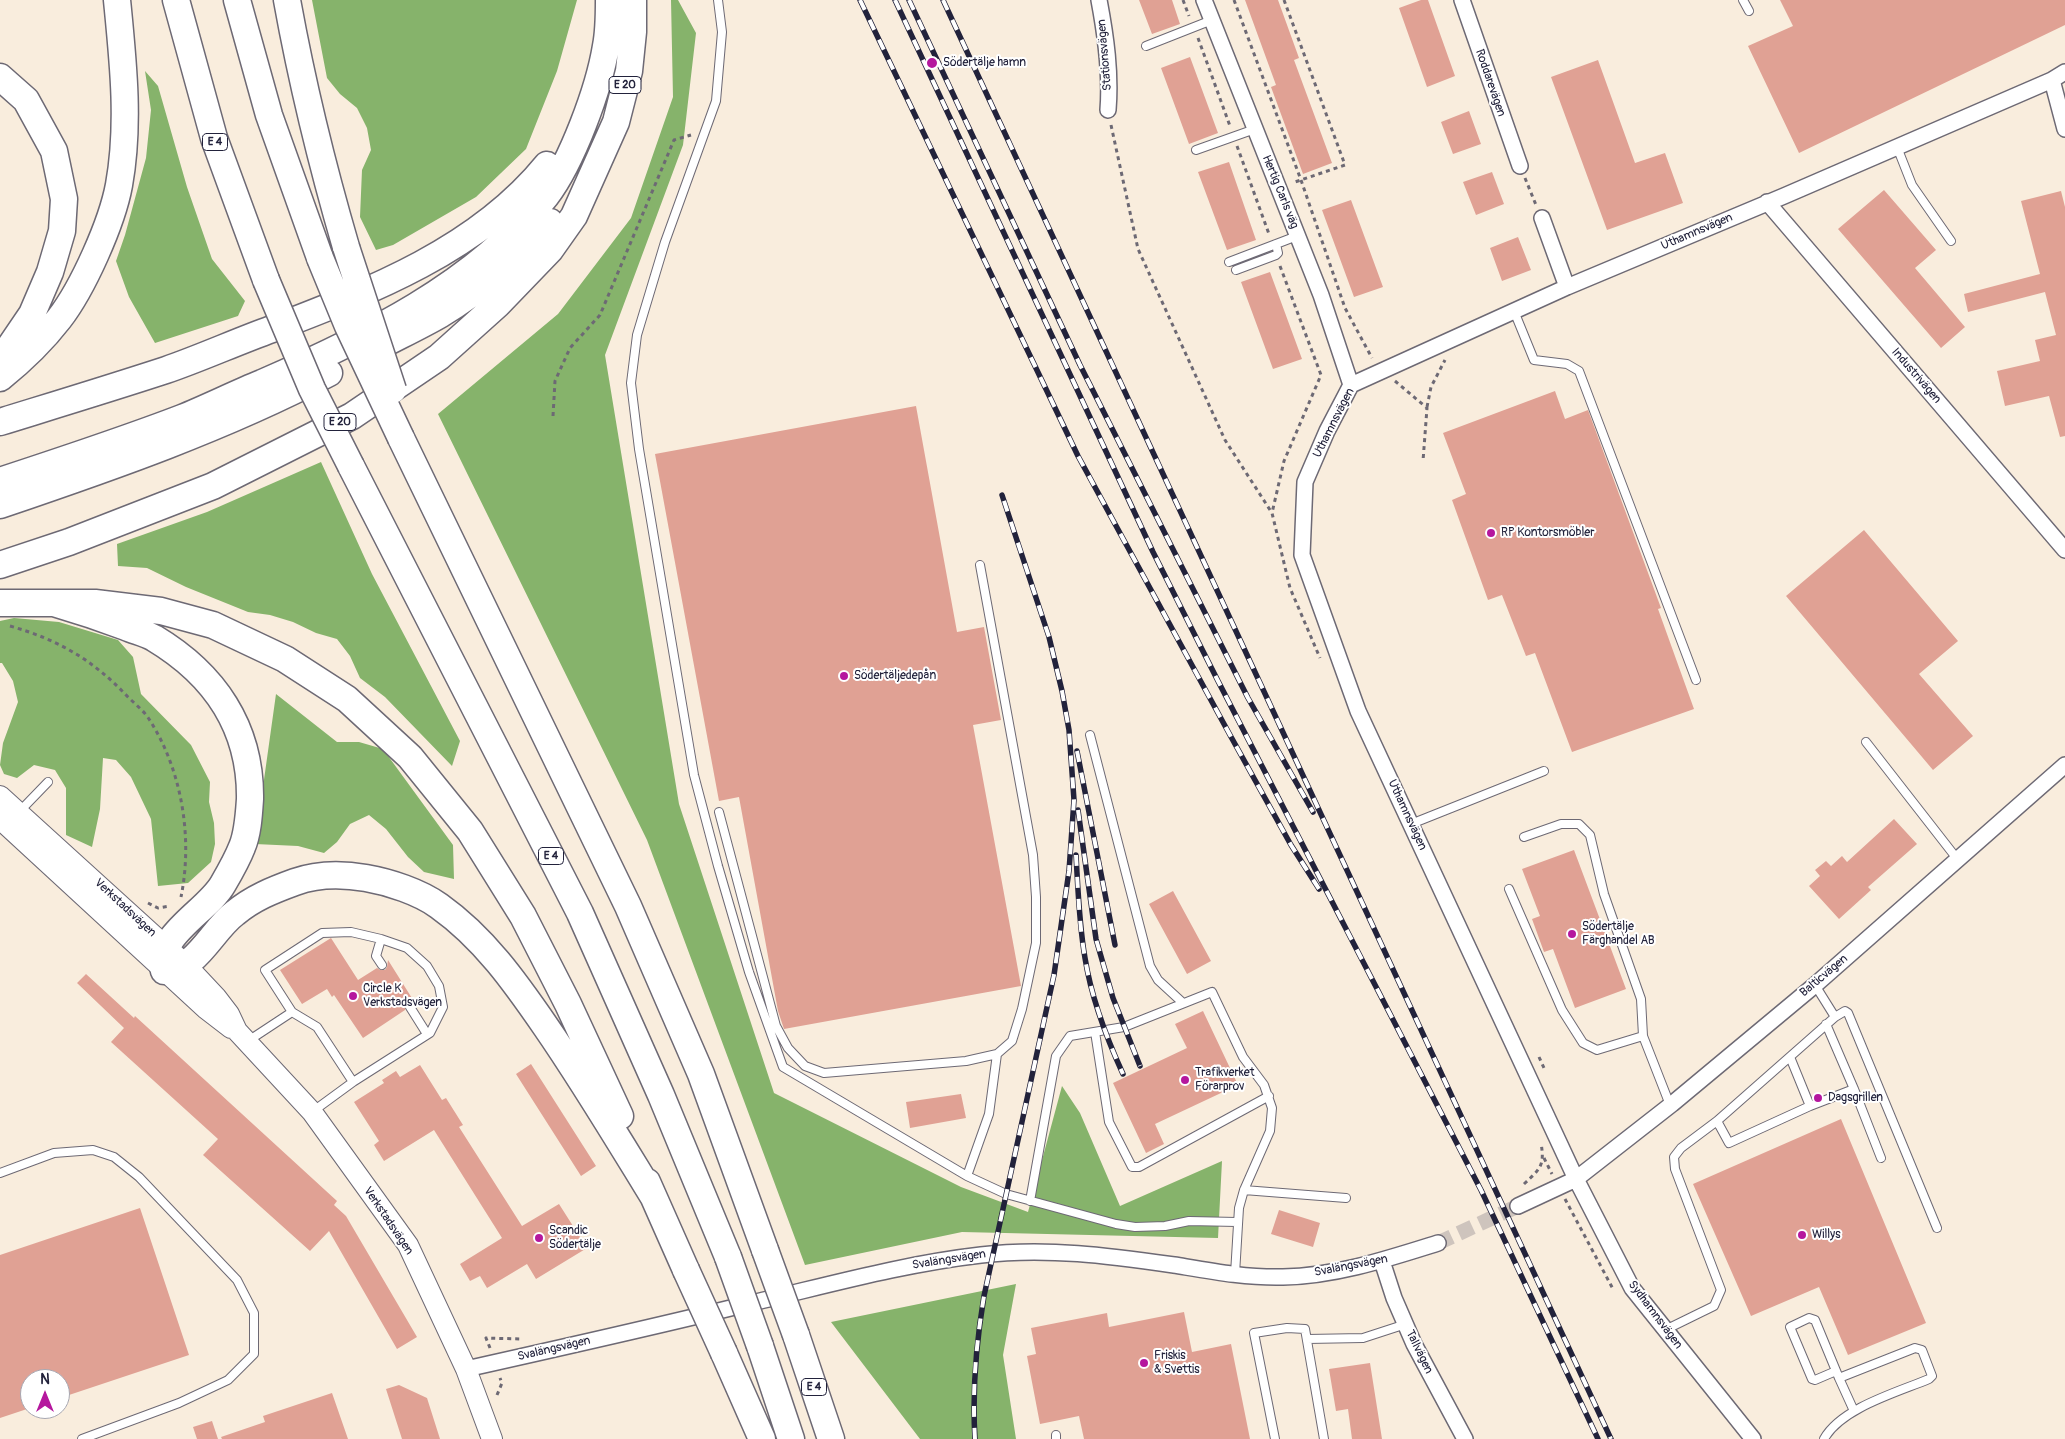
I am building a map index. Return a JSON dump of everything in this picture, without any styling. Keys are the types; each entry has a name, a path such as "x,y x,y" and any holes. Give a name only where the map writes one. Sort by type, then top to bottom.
{"highway":[{"path":"0,378 21,361 59,319 86,275 104,233 119,186 124,134 124,69 117,0"},
{"name":"E 4","path":"176,0 214,138 266,280 312,389 580,913 661,1095 728,1258 791,1439"},
{"name":"E 4","path":"237,0 269,115 320,258 348,326 403,436 421,481 628,906 701,1074 796,1335 831,1439"},
{"path":"287,0 298,63 323,166 346,247 373,326 403,436"},
{"path":"0,481 181,418 327,354 433,296 473,267 512,232 546,196 568,161 598,83 607,45 609,0"},
{"name":"E 20","path":"0,565 69,542 213,486 352,416 439,358 498,304 550,250 574,216 616,122 629,71 633,32 633,0"},
{"path":"0,77 26,100 54,150 64,199 62,231 50,272 32,314 0,361"},
{"path":"0,422 168,369 349,299 423,264 476,229 527,190 586,114"},
{"path":"0,505 188,438 276,401 442,314 531,243 563,208 597,166"},
{"path":"5,615 54,603 95,603 160,611 213,625 285,659 347,699 410,757 470,831 524,916 611,1095 653,1196 762,1439"},
{"path":"54,603 85,611 152,638 192,665 222,699 241,736 250,775 250,810 243,846 222,887 172,961"},
{"path":"172,961 234,913 267,892 308,877 350,875 391,882 438,905 479,940 514,980 577,1071 653,1196"}],"main road":[{"name":"Verkstadsvägen","path":"0,796 9,816 172,961 216,997 229,1014 242,1037 312,1112 408,1245 466,1368 492,1439"}],"street":[{"name":"Stationsvägen","path":"1099,0 1106,39 1110,85 1108,110"},
{"name":"Hertig Carls väg","path":"1204,0 1321,295 1351,385"},
{"name":"Roddarevägen","path":"1462,0 1520,166"},
{"path":"2058,76 2065,129"},
{"name":"Uthamnsvägen","path":"1576,1179 1358,711 1302,555 1305,482 1327,431 1351,385 1567,286 1897,147 2058,76"},
{"name":"Industrivägen","path":"1767,202 2065,550"},
{"path":"1542,218 1567,286"},
{"name":"Balticvägen","path":"1576,1179 1670,1105 1815,984 2065,765"},
{"path":"1518,1206 1576,1179"},
{"name":"Sydhamnsvägen","path":"1576,1179 1632,1288 1753,1439"},
{"name":"Svalängsvägen","path":"466,1368 668,1324 874,1274 982,1254 1048,1252 1088,1254 1235,1274 1283,1277 1330,1272 1382,1261 1438,1242"},
{"name":"Tallvägen","path":"1382,1261 1394,1298 1414,1344 1465,1439"}],"lane":[{"path":"718,0 722,32 716,101 665,242 637,335 631,383 639,449 694,775 749,972 784,1067 967,1176 1006,1194 1030,1202 1135,1227 1165,1226 1189,1221 1237,1222"},
{"path":"1743,0 1749,11"},
{"path":"1146,46 1212,20"},
{"path":"1196,150 1255,129"},
{"path":"1897,147 1912,185 1951,241"},
{"path":"1229,262 1298,236"},
{"path":"1236,270 1276,256 1278,253 1274,245"},
{"path":"1514,311 1534,360 1567,364 1579,371 1696,680"},
{"path":"719,812 776,1026 788,1048 805,1066 824,1073 966,1061 997,1054 1012,1041 1022,1009 1036,943 1036,897 1033,855 980,565"},
{"path":"1090,735 1150,966 1158,980 1183,1003"},
{"path":"1866,742 1958,860"},
{"path":"1410,824 1544,771"},
{"path":"9,816 48,782"},
{"path":"1524,837 1561,824 1579,824 1590,835 1604,894 1641,999 1643,1036 1670,1105"},
{"path":"1509,889 1562,1010 1583,1044 1597,1050 1643,1036"},
{"path":"312,1112 353,1082 430,1033 443,1006 439,986 426,966 407,948 381,939 350,932 322,933 265,970 292,1012 317,1027 353,1082"},
{"path":"381,939 376,956 382,965"},
{"path":"1815,984 1835,1017"},
{"path":"1030,1202 1056,1056 1070,1036 1124,1027 1212,992 1243,1057 1264,1085 1272,1108 1270,1130 1244,1190 1237,1222 1235,1274"},
{"path":"410,1007 428,1034"},
{"path":"1665,1330 1714,1306 1721,1290 1675,1169 1674,1157 1681,1148 1718,1121 1826,1024 1845,1011 1848,1013 1937,1228"},
{"path":"242,1037 292,1012"},
{"path":"1826,1024 1881,1158"},
{"path":"1095,1032 1109,1122 1132,1168 1140,1167 1269,1096"},
{"path":"967,1176 989,1114 997,1054"},
{"path":"1790,1057 1810,1106"},
{"path":"1718,1121 1729,1142 1810,1106 1854,1089"},
{"path":"0,1173 54,1153 93,1150 114,1157 139,1176 237,1280 254,1314 254,1354 228,1380 179,1404 82,1439"},
{"path":"1244,1190 1346,1198"},
{"path":"1824,1439 1854,1411 1929,1379 1932,1376 1932,1372 1922,1350 1915,1348 1837,1374 1815,1380 1812,1379 1790,1331 1790,1327 1809,1318 1814,1320 1837,1374 1854,1411"},
{"path":"1307,1339 1363,1338 1406,1324"},
{"path":"1275,1439 1254,1333 1287,1328 1305,1329 1324,1439"}],"path":[{"path":"1183,0 1274,245"},
{"path":"1234,0 1345,308 1380,372 1401,385 1427,408 1423,461"},
{"path":"1278,188 1345,165 1284,0"},
{"path":"1108,110 1138,249 1225,440 1272,513 1290,588 1321,660"},
{"path":"553,416 555,381 570,348 600,315 674,140 705,131"},
{"path":"1520,166 1542,218"},
{"path":"1272,513 1284,461 1321,375 1276,256"},
{"path":"5,615 83,656 116,685 148,718 167,755 180,796 186,837 181,897 169,907 158,908 143,900"},
{"path":"1520,1188 1540,1169 1544,1158 1540,1141"},
{"path":"479,1404 496,1399 497,1390 502,1383 486,1338 523,1339"}],"green space":[{"path":"312,0 577,0 557,71 526,149 476,197 393,245 376,250 360,217 362,170 371,150 367,128 357,108 340,94 327,78"},
{"path":"671,0 678,0 696,33 683,145 605,355 679,804 774,1093 961,1187 1028,1212 1062,1086 1080,1113 1120,1206 1222,1161 1218,1238 962,1232 805,1265 647,840 438,414 558,314 631,218 673,97"},
{"path":"145,71 158,86 187,187 212,259 245,301 238,316 155,343 129,297 116,261 146,158 151,110"},
{"path":"321,462 372,574 460,741 452,766 385,697 360,678 350,656 337,639 270,615 248,612 186,587 147,568 118,566 117,544 207,512"},
{"path":"14,618 59,622 118,640 133,657 141,694 191,745 210,782 209,802 214,823 215,844 211,862 188,883 158,886 151,819 131,777 116,760 103,758 100,809 92,847 66,835 66,788 55,770 34,765 17,778 4,774 0,765 3,743 18,702 13,681 2,663 0,663 0,621"},
{"path":"276,694 337,742 359,742 383,749 453,845 454,879 424,872 408,857 386,829 369,815 350,824 337,842 324,853 298,846 255,844"},
{"path":"1016,1284 1003,1355 1016,1439 920,1439 831,1322"}],"building":[{"path":"1139,0 1172,0 1180,24 1152,34"},
{"path":"1245,0 1278,0 1299,58 1294,60 1332,163 1303,174 1271,87 1276,85"},
{"path":"1421,0 1428,0 1455,76 1427,87 1399,8"},
{"path":"1780,0 2065,0 2065,25 1799,153 1748,46 1793,26"},
{"path":"1190,57 1218,133 1189,144 1161,68"},
{"path":"1598,60 1635,163 1665,153 1683,203 1607,230 1551,77"},
{"path":"1469,111 1481,144 1453,154 1441,122"},
{"path":"1229,162 1256,240 1227,250 1198,172"},
{"path":"1492,172 1504,204 1476,215 1463,182"},
{"path":"1884,190 1936,250 1915,268 1965,327 1941,348 1838,229"},
{"path":"2061,191 2065,207 2065,436 2060,437 2049,396 2005,406 1997,371 2040,361 2035,340 2056,335 2045,292 1968,312 1964,294 2040,274 2021,201"},
{"path":"1351,200 1383,287 1354,297 1322,210"},
{"path":"1518,237 1531,270 1502,281 1490,248"},
{"path":"1270,272 1302,359 1273,369 1241,282"},
{"path":"1555,391 1565,419 1588,410 1661,608 1658,609 1694,709 1572,752 1535,653 1526,656 1502,595 1488,600 1452,500 1466,494 1443,433"},
{"name":"Södertäljedepån","path":"916,406 957,632 984,627 1001,720 973,725 1021,986 784,1029 778,1011 739,797 719,801 655,454"},
{"path":"1864,530 1958,641 1919,674 1973,736 1933,770 1786,596"},
{"path":"1894,819 1917,844 1868,887 1871,890 1839,919 1809,886 1820,876 1815,870 1826,861 1831,866 1842,856 1847,862"},
{"name":"Södertälje Färghandel AB","path":"1574,850 1626,989 1575,1008 1553,949 1544,952 1532,919 1540,916 1522,869"},
{"path":"1173,891 1211,961 1187,974 1149,904"},
{"path":"331,938 358,980 377,968 385,970 388,960 415,1003 407,1003 405,1010 363,1038 334,995 332,997 327,989 302,1004 280,970"},
{"path":"86,974 134,1018 135,1016 337,1201 334,1205 346,1216 417,1337 397,1349 329,1231 310,1251 203,1155 218,1139 111,1042 124,1028 77,983"},
{"path":"1203,1011 1238,1085 1155,1124 1164,1144 1146,1153 1113,1083 1187,1048 1175,1024"},
{"path":"531,1064 596,1166 581,1176 516,1074"},
{"path":"420,1065 442,1100 446,1098 463,1125 459,1127 522,1226 559,1204 587,1248 536,1279 527,1264 487,1288 480,1276 470,1281 460,1264 502,1238 434,1130 384,1161 374,1145 379,1141 354,1102 384,1083 382,1080 396,1071 400,1077"},
{"path":"961,1094 966,1118 910,1128 906,1102"},
{"name":"Willys","path":"1841,1119 1926,1323 1848,1355 1819,1287 1751,1316 1693,1184"},
{"path":"140,1208 189,1355 70,1395 70,1369 20,1369 20,1411 0,1418 0,1255"},
{"path":"1279,1210 1320,1223 1313,1247 1271,1234"},
{"path":"1184,1312 1192,1352 1231,1344 1250,1439 1084,1439 1079,1416 1040,1424 1027,1356 1036,1354 1031,1328 1107,1313 1109,1327"},
{"path":"1370,1363 1382,1439 1352,1439 1348,1409 1336,1411 1329,1369"},
{"path":"399,1385 427,1398 440,1439 402,1439 386,1389"},
{"path":"332,1393 348,1439 222,1439 221,1437 265,1422 263,1416"},
{"path":"212,1421 218,1439 197,1439 193,1427"}],"tunnel":[{"path":"1438,1243 1518,1206"}],"railway":[{"path":"860,0 1078,456 1291,845 1319,889"},
{"path":"895,0 1153,552 1481,1190 1598,1439"},
{"path":"909,0 1080,365 1248,698 1313,812"},
{"path":"943,0 1611,1439"},
{"path":"975,1439 974,1385 981,1314 1054,975 1069,871 1074,800 1069,730 1062,691 1049,637 1002,495"},
{"path":"1077,751 1115,945"},
{"path":"1078,810 1096,939 1113,998 1140,1066"},
{"path":"1076,855 1080,919 1091,987 1100,1017 1123,1074"}],"place":[{"name":"Södertälje hamn","path":"932,63"},
{"name":"RP Kontorsmöbler","path":"1491,533"},
{"name":"Södertäljedepån","path":"844,676"},
{"name":"Södertälje Färghandel AB","path":"1572,934"},
{"name":"Circle K Verkstadsvägen","path":"353,996"},
{"name":"Trafikverket Förarprov","path":"1185,1080"},
{"name":"Dagsgrillen","path":"1818,1098"},
{"name":"Willys","path":"1802,1235"},
{"name":"Scandic Södertälje","path":"539,1238"},
{"name":"Friskis & Svettis","path":"1144,1363"}]}
